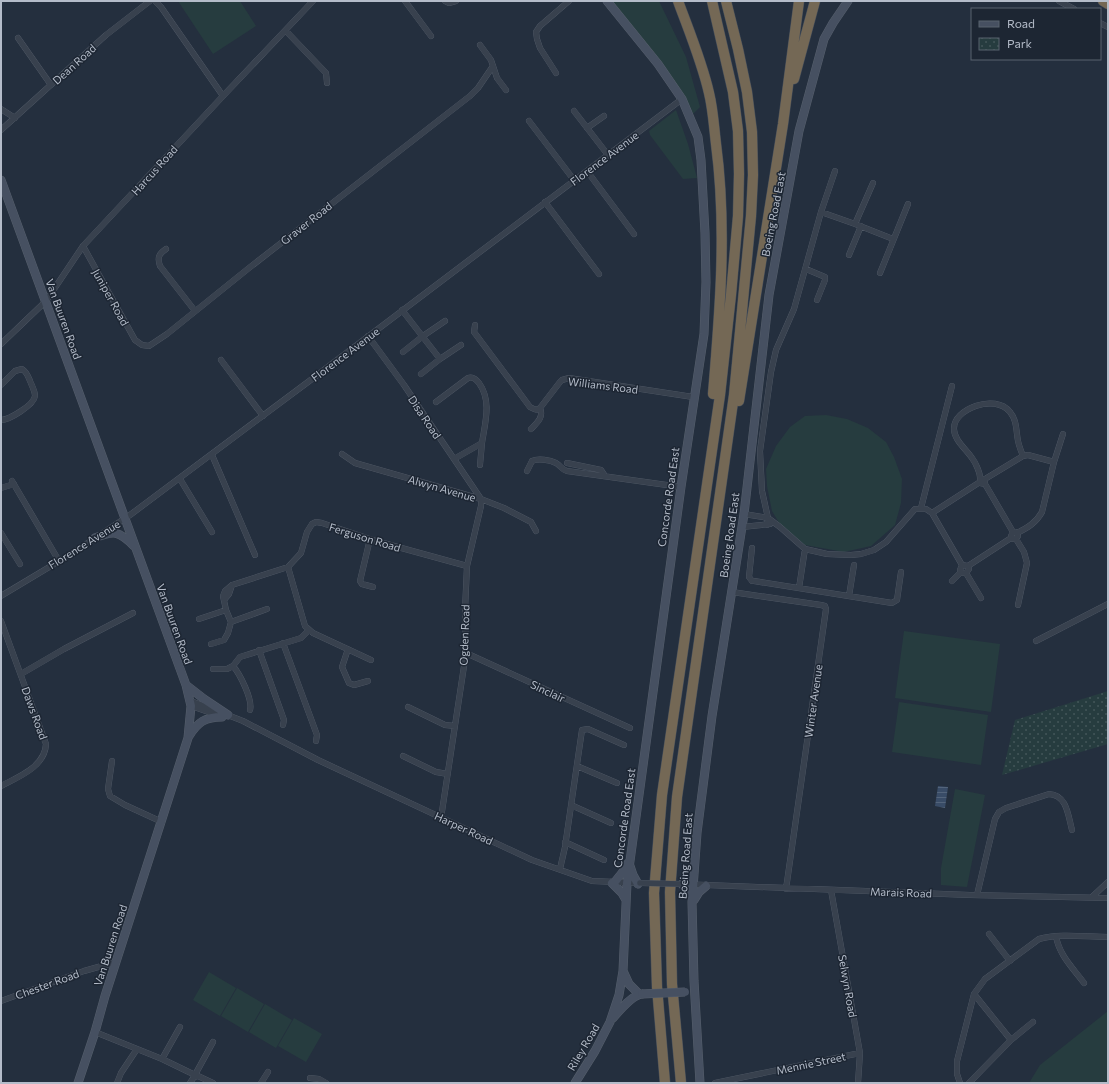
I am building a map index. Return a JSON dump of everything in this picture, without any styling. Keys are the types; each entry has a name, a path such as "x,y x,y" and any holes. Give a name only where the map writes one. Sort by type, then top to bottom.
{"highway":[{"path":"672,1 700,63"},
{"path":"678,1 709,93 721,180 721,307 702,516"},
{"path":"665,1083 657,987 654,893 662,795 720,395 731,295 740,174 738,131 733,92 712,1"},
{"path":"681,1083 672,984 670,892 677,797 734,395 752,216 752,132 747,92 726,1"},
{"path":"722,485 740,395 783,124 799,1"},
{"path":"783,124 814,1"},
{"path":"1103,1 1108,4"}],"main road":[{"name":"Concorde Road East","path":"607,1 658,64 682,99 698,137 701,160 706,282 704,334 693,397 627,883 623,972 619,995 610,1022"},
{"name":"Boeing Road East","path":"700,1083 694,981 692,900 701,793 744,514 769,295 799,132 824,39 848,1"},
{"name":"Van Buuren Road","path":"1,180 186,685 191,704 188,738 78,1083"},
{"path":"95,538 106,534 116,533 124,536 136,548"},
{"path":"186,685 225,716"},
{"path":"188,738 193,730 202,721 210,717 225,716"},
{"path":"630,861 633,875 638,883 626,900 613,883 630,861"},
{"path":"694,874 682,884 692,900 706,886"},
{"path":"623,972 629,984 640,994"},
{"path":"686,992 694,981"},
{"path":"610,1022 623,1006 640,994 686,992"},
{"path":"686,992 692,999 698,1033"},
{"name":"Riley Road","path":"574,1083 595,1051 610,1022"}],"street":[{"name":"Dean Road","path":"1,130 106,35 150,1"},
{"path":"154,1 160,7 223,96"},
{"name":"Harcus Road","path":"1,344 46,301 83,246 313,1"},
{"path":"405,1 431,36"},
{"path":"445,1 449,3 456,1"},
{"path":"556,73 540,48 536,36 540,26 569,1"},
{"path":"1059,1 1072,8"},
{"path":"286,31 326,73 327,83"},
{"path":"18,38 51,85"},
{"path":"480,44 491,60 497,78 506,90"},
{"name":"Graver Road","path":"142,345 151,345 167,334 326,207 470,96 478,88 493,66"},
{"name":"Florence Avenue","path":"1,596 95,538 180,479 682,99"},
{"path":"1,109 15,118"},
{"path":"574,111 608,155"},
{"path":"588,128 604,116"},
{"path":"530,121 574,180"},
{"path":"586,171 634,234"},
{"path":"768,525 768,518 762,491 760,451 769,386 776,350 794,309 821,212 835,171"},
{"path":"855,224 873,183"},
{"path":"545,202 598,274"},
{"path":"880,273 908,204"},
{"path":"821,212 893,239"},
{"path":"849,255 861,226"},
{"name":"Juniper Road","path":"83,246 135,340 142,345"},
{"path":"166,249 160,253 158,260 160,266 195,311"},
{"path":"806,268 825,276 825,280 817,300"},
{"path":"402,310 440,359"},
{"path":"403,352 445,320"},
{"path":"474,326 474,332 530,407 536,410 540,408"},
{"name":"Disa Road","path":"368,336 404,385 481,499"},
{"path":"421,374 461,345"},
{"path":"221,360 262,416"},
{"path":"1,385 15,371 22,369 26,372 35,393 35,398 33,402 10,418 1,420"},
{"path":"436,402 468,378 474,378 482,387 486,398 487,410 480,465"},
{"name":"Williams Road","path":"531,429 540,419 542,413 540,408 560,382 569,378 693,397"},
{"path":"921,508 952,386"},
{"path":"1018,605 1027,563 1024,552 983,481 972,458 958,440 954,430 956,420 963,413 974,406 989,402 1005,407 1010,412 1016,424 1018,440 1023,456"},
{"path":"981,598 960,568 1029,527 1039,516 1062,434"},
{"path":"454,459 482,443"},
{"name":"Alwyn Avenue","path":"342,454 355,463 481,499 504,508 531,522 536,531"},
{"path":"212,455 255,555"},
{"path":"932,513 1023,456 1028,455 1054,462"},
{"path":"527,470 532,461 540,459 557,463 562,469 567,471 681,487"},
{"path":"567,463 601,470 605,476"},
{"path":"180,479 212,532"},
{"path":"1,488 13,482 59,561"},
{"name":"Ogden Road","path":"441,818 466,653 465,610 467,566 481,506 481,499"},
{"path":"744,514 768,518 780,526 805,550 827,554 851,555 874,550 886,542 915,509 926,509 932,513 965,565"},
{"name":"Ferguson Road","path":"226,610 224,593 232,585 288,566 301,553 306,532 309,526 314,523 322,523 370,539 467,566"},
{"path":"742,527 768,525 774,523"},
{"path":"1,532 20,564"},
{"path":"370,539 360,581 362,584 373,587"},
{"path":"752,548 749,572 749,576 752,581 892,603 897,600 901,572"},
{"path":"799,588 805,550"},
{"path":"849,596 854,565"},
{"path":"288,566 304,621 309,630 371,660"},
{"path":"952,581 964,572"},
{"name":"Winter Avenue","path":"732,592 821,605 825,606 826,609 786,888"},
{"path":"1036,641 1108,604"},
{"path":"231,622 267,609"},
{"path":"199,619 226,610 231,622 226,638 212,644"},
{"path":"21,674 133,614"},
{"name":"Daws Road","path":"1,621 46,742 46,750 42,758 34,766 1,786"},
{"path":"213,669 227,669 233,666 240,657 302,638 309,630"},
{"path":"284,643 317,735 316,741"},
{"path":"348,649 342,667 348,683 354,685 368,681"},
{"path":"259,650 284,720 283,725"},
{"name":"Sinclair","path":"466,653 630,728"},
{"path":"233,666 240,675 251,705 250,710"},
{"name":"Harper Road","path":"191,704 246,724 318,760 532,860 592,881 694,885"},
{"path":"408,707 445,724 455,726"},
{"path":"560,869 582,731 584,729 588,729 624,745"},
{"path":"403,756 436,772 448,774"},
{"path":"112,761 108,789 110,796 125,805 162,822"},
{"path":"577,766 617,783"},
{"path":"977,895 995,819 1003,810 1049,794 1056,795 1064,802 1072,830"},
{"path":"571,805 611,823"},
{"path":"565,842 604,860"},
{"path":"1092,897 1108,882"},
{"name":"Marais Road","path":"694,885 1108,898"},
{"name":"Selwyn Road","path":"831,890 860,1053 858,1083"},
{"path":"989,934 1010,961"},
{"path":"960,1083 957,1074 957,1061 974,994 985,979 1038,939 1047,936 1108,937"},
{"path":"1056,936 1057,946 1060,952 1084,982"},
{"name":"Chester Road","path":"1,1001 84,971 116,962"},
{"path":"974,994 1011,1040"},
{"path":"969,1083 1011,1040 1033,1022"},
{"path":"162,1059 180,1026"},
{"path":"95,1032 162,1059 212,1083"},
{"path":"190,1083 213,1042"},
{"path":"117,1083 121,1073 137,1049"},
{"name":"Mennie Street","path":"715,1083 860,1053"},
{"path":"261,1083 268,1072"},
{"path":"310,1078 319,1079 326,1083"}],"green space":[{"path":"178,1 240,1 256,26 213,54"},
{"path":"611,1 659,1 686,57 700,107 693,114 670,75"},
{"path":"676,110 688,144 697,178 683,179 650,135 649,131"},
{"path":"826,415 847,419 868,428 886,442 894,457 902,479 901,503 895,525 871,546 844,552 805,545 781,526 772,511 767,486 766,469 776,446 790,427 805,416"},
{"path":"904,631 1000,644 991,712 895,698"},
{"path":"1108,691 1108,744 1002,775 1015,720"},
{"path":"899,702 988,715 981,765 892,752"},
{"path":"955,789 985,795 967,887 941,885 941,868"},
{"path":"209,972 236,988 220,1016 193,1000"},
{"path":"237,988 264,1004 248,1032 221,1016"},
{"path":"265,1004 292,1020 276,1048 249,1032"},
{"path":"1108,1011 1108,1083 1029,1083 1040,1065"},
{"path":"294,1018 322,1034 306,1062 278,1046"}],"water":[{"path":"938,786 948,787 945,808 935,806"}]}
